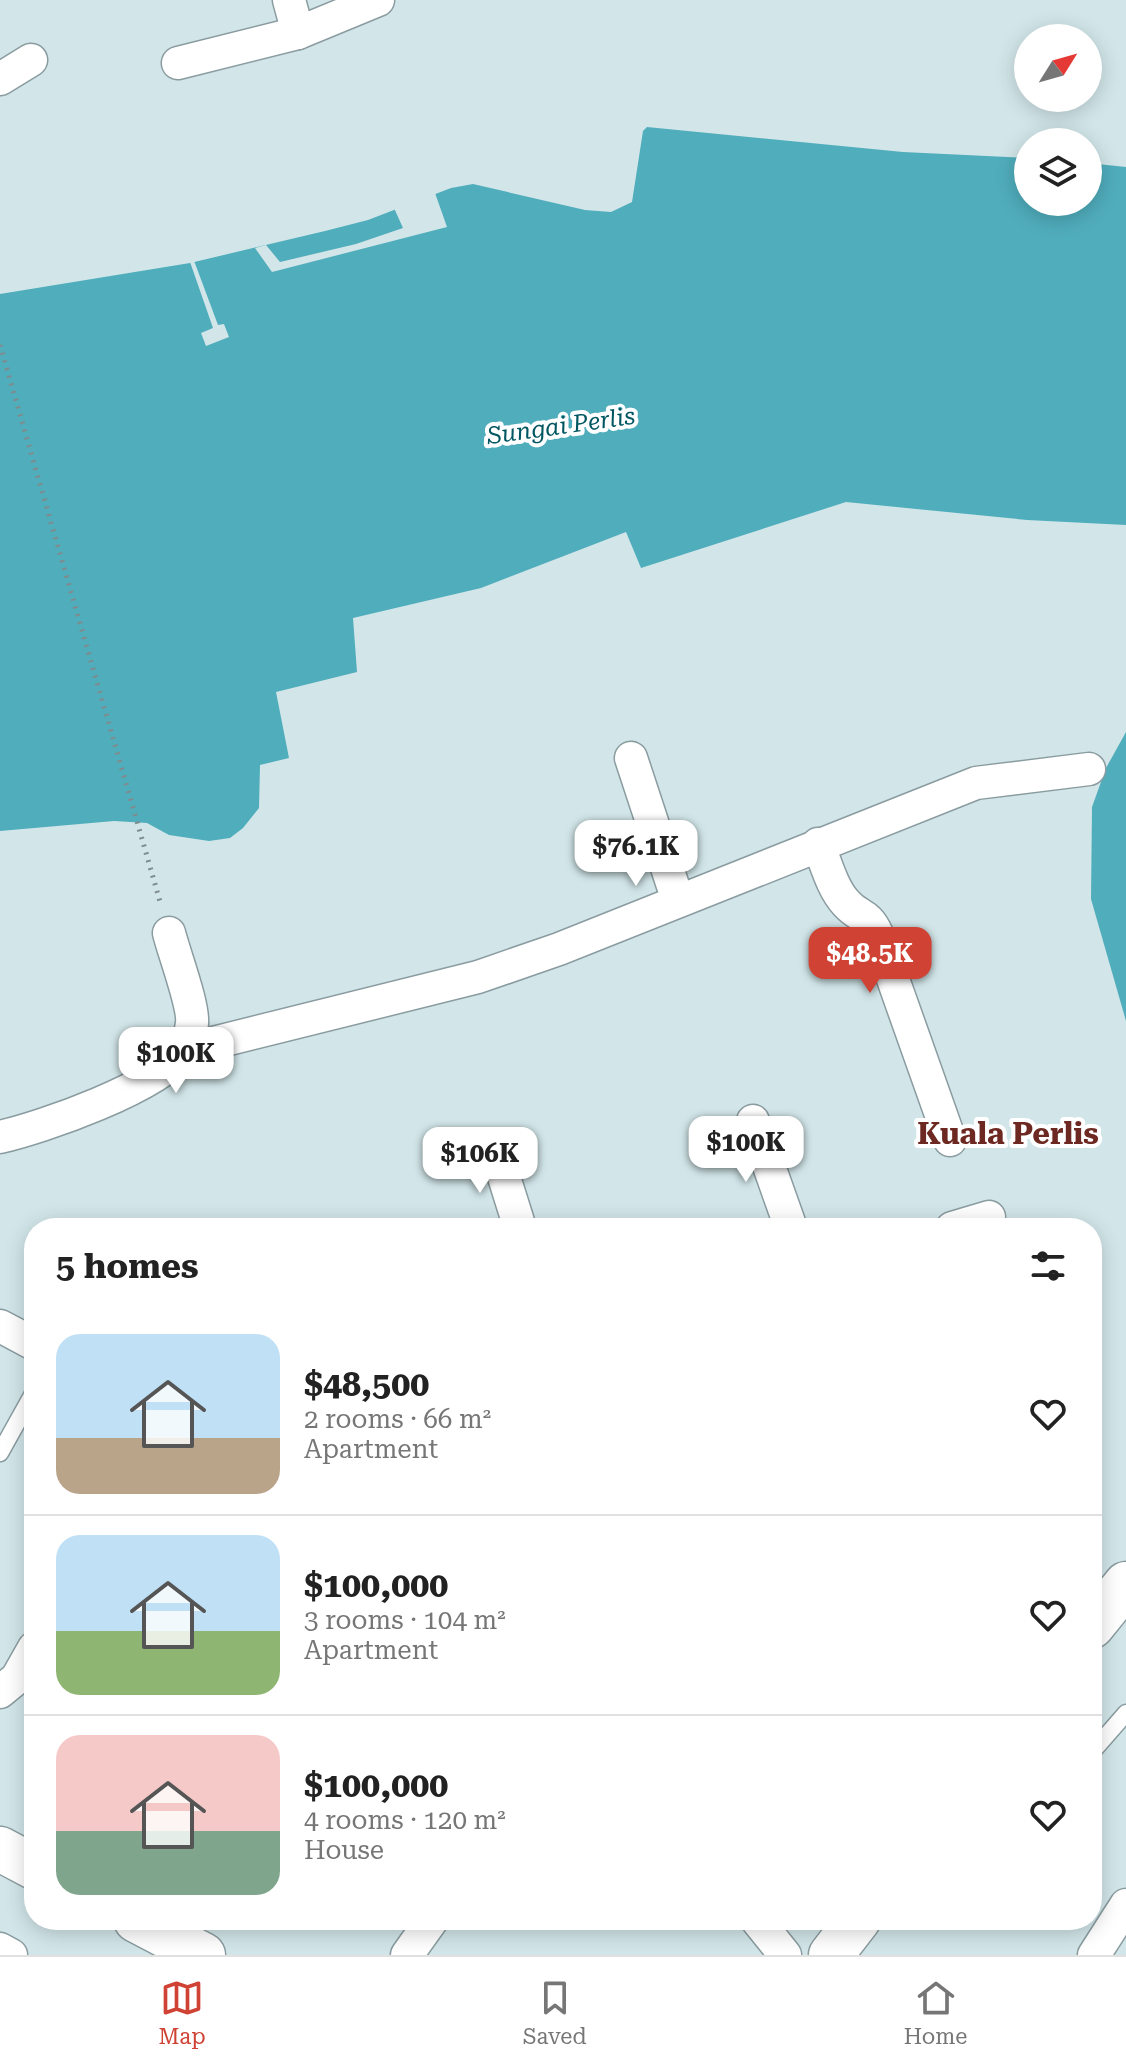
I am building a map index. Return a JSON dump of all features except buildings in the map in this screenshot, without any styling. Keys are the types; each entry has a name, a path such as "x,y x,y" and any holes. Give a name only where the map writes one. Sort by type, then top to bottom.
{"main road":[{"path":"1102,1614 1126,1584"},
{"path":"0,1849 24,1862"},
{"path":"155,1930 203,1955"},
{"path":"831,1955 850,1930"}],"street":[{"path":"289,0 298,33"},
{"path":"178,63 298,33 378,0"},
{"path":"0,79 31,60"},
{"path":"631,758 678,901"},
{"path":"0,1137 56,1121 109,1099 164,1070 185,1050 478,977 559,949 976,783 1089,769"},
{"path":"818,844 837,890 846,903 867,917 877,934 950,1140"},
{"path":"169,933 193,1020 185,1050"},
{"path":"753,1121 787,1218"},
{"path":"494,1145 517,1218"},
{"path":"0,1326 24,1339"},
{"path":"0,1692 17,1678 24,1666"},
{"path":"1094,1955 1126,1905"},
{"path":"407,1955 425,1930"},
{"path":"765,1930 785,1955"},
{"path":"0,1949 11,1955"}],"lane":[{"path":"0,1453 24,1410"},
{"path":"1102,1741 1126,1713"}],"path":[{"path":"0,345 169,933"}],"water":[{"name":"Sungai Perlis","path":"647,127 903,152 1014,157 1014,216 1102,216 1102,164 1126,167 1126,525 1027,520 846,502 641,568 626,532 481,588 353,618 357,672 276,692 289,758 260,765 259,808 230,838 209,841 169,835 147,823 114,821 0,831 0,294 190,263 368,220 451,188 473,184 585,210 611,212 632,202 643,131"},
{"path":"1126,732 1126,1021 1091,899 1092,807 1106,768"}],"pier":[{"path":"435,193 447,227 272,272 255,248 266,245 280,262 356,244 403,228 394,208"},
{"path":"193,258 218,325 224,324 229,337 206,346 201,333 213,328 189,259"}],"district":[{"name":"Kuala Perlis","path":"1008,1133"}]}
